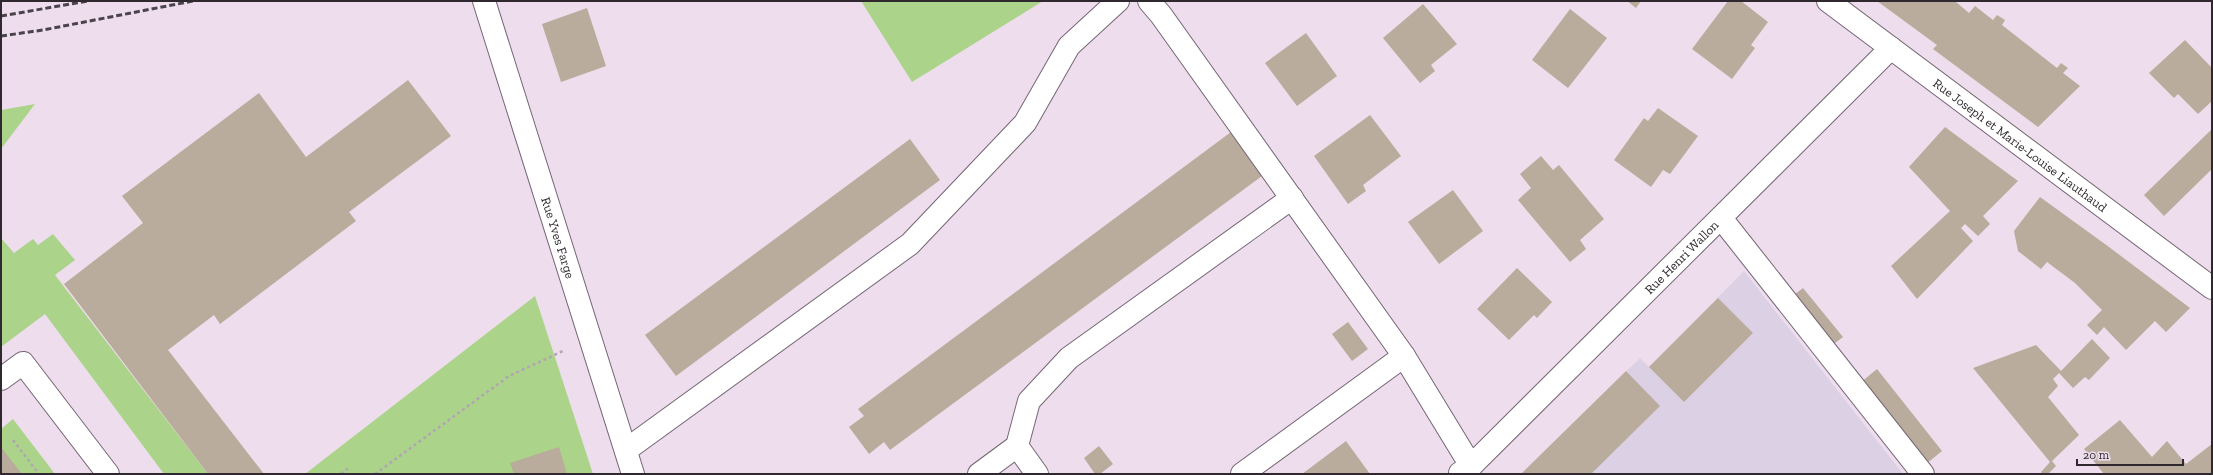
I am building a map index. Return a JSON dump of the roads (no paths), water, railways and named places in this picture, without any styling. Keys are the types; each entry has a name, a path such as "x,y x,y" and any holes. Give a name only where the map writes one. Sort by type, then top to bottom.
{"street":[{"name":"Rue Yves Farge","path":"484,1 633,474"},
{"path":"626,450 910,244 1025,123 1069,46 1118,1"},
{"path":"1149,1 1292,198 1404,356 1467,472"},
{"name":"Rue Joseph et Marie-Louise Liauthaud","path":"1828,1 2212,288"},
{"name":"Rue Henri Wallon","path":"1467,472 1891,48"},
{"path":"979,474 1017,446 1029,401 1069,358 1292,198"},
{"path":"1721,218 1924,474"},
{"path":"1242,474 1404,356"},
{"path":"1,379 23,362 108,474"},
{"path":"1017,446 1037,474"}],"railway":[{"path":"1,16 88,1"},
{"path":"1,36 43,30 193,1"}]}
